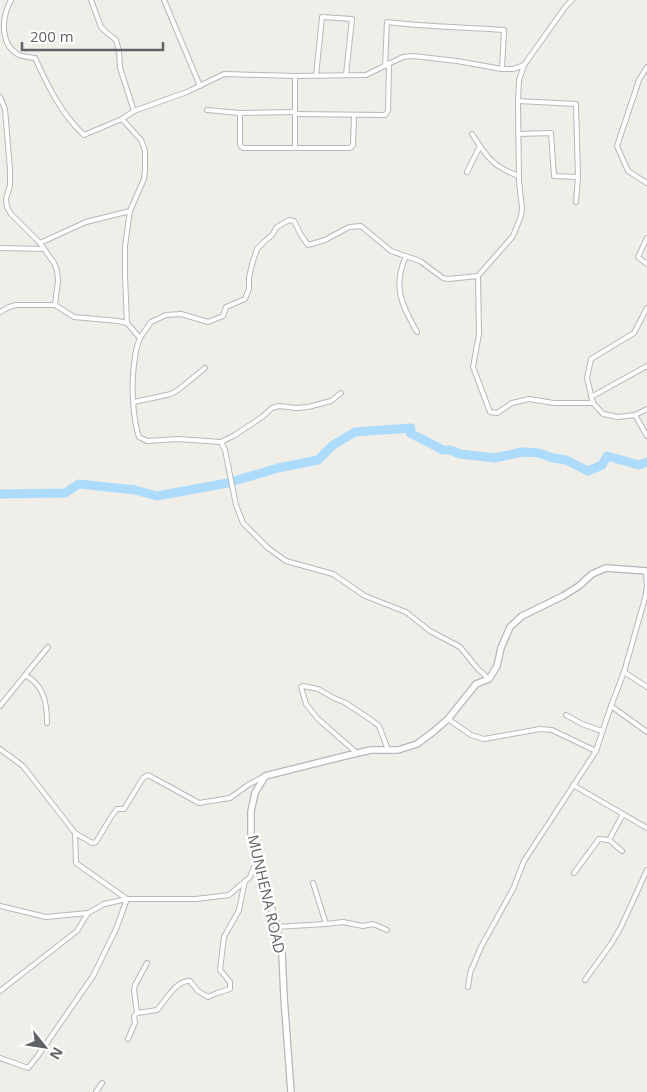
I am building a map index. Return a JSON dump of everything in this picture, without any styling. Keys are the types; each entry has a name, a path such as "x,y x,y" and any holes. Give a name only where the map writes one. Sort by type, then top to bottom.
{"street":[{"path":"11,0 2,20 2,41 13,52 21,56 35,58 55,99 74,126 84,135 122,119 134,111 200,86 224,74 294,76 366,75 403,57 413,56 502,69 513,69 524,65"},
{"path":"91,0 102,27 116,40 120,51 120,68 134,111"},
{"path":"164,0 200,86"},
{"path":"341,393 331,401 308,407 279,406 272,408 235,435 221,442 178,439 147,441 139,437 135,426 135,357 140,338 151,322 166,315 181,314 208,322 223,316 226,306 245,299 249,289 252,261 257,249 278,227 289,220 294,221 308,244 325,240 349,227 361,226 391,252 420,261 443,278 448,280 478,276 513,236 521,216 518,101 519,80 524,65 572,0"},
{"path":"316,76 322,17 352,19 346,75"},
{"path":"207,110 240,113 385,115 388,111 387,22 415,26 504,30 502,69"},
{"path":"647,67 639,80 617,146 628,171 647,183"},
{"path":"294,76 295,148"},
{"path":"0,97 6,110 10,184 6,199 7,207 11,214 40,243 54,263 58,280 54,305"},
{"path":"518,101 576,104 578,177 576,202"},
{"path":"240,113 240,145 243,148 350,148 353,146 354,115"},
{"path":"122,119 141,140 145,151 144,179 130,211 125,246 127,323"},
{"path":"518,134 552,133 554,176 578,177"},
{"path":"472,134 485,155 494,164 509,173 519,176"},
{"path":"0,135 7,135"},
{"path":"467,172 480,146"},
{"path":"40,243 86,222 130,211"},
{"path":"647,238 638,256 647,264"},
{"path":"0,248 44,249"},
{"path":"406,256 399,277 400,296 417,332"},
{"path":"478,276 479,334 473,366 490,412 497,413 512,403 530,399 554,403 593,403"},
{"path":"0,312 16,305 54,305 74,317 127,323 140,338"},
{"path":"647,308 634,333 591,359 587,378 593,403 603,414 618,417 635,415 647,409"},
{"path":"591,397 647,366"},
{"path":"134,402 171,394 205,368"},
{"path":"635,415 647,436"},
{"path":"221,442 225,450 233,491 243,523 268,548 286,561 333,574 365,596 406,612 430,631 460,647 489,679"},
{"path":"0,749 23,766 74,833 92,844 96,842 118,809 124,809 143,778 148,775 199,803 230,798 265,776 371,750 398,750 416,744 448,719 476,684 489,679 497,666 500,648 510,627 522,616 563,596 579,586 592,574 606,568 646,571 647,587 645,598 624,672 596,751 524,861 513,889 470,973 468,987"},
{"path":"0,706 48,647"},
{"path":"624,672 647,686"},
{"path":"25,675 34,680 43,694 47,708 47,723"},
{"path":"357,753 318,719 306,704 301,687 318,689 344,702 370,719 378,726 388,750"},
{"path":"611,706 647,732"},
{"path":"566,716 602,731"},
{"path":"448,719 471,735 484,738 540,729 552,730 596,751"},
{"name":"MUNHENA ROAD","path":"265,776 256,793 251,811 251,836 260,875 276,919 282,953 291,1092"},
{"path":"573,786 647,828"},
{"path":"609,840 623,814"},
{"path":"74,833 76,862 127,899"},
{"path":"574,873 599,839 609,840 622,851"},
{"path":"0,906 46,917 88,913 104,904 127,899 196,899 229,895 250,877 256,860"},
{"path":"585,980 621,927 647,870"},
{"path":"137,1013 158,1010 171,991 186,981 190,981 198,992 208,997 230,989 230,982 220,970 224,937 239,910 245,881"},
{"path":"313,883 326,924"},
{"path":"0,1058 28,1068 37,1057 93,976 116,929 127,899"},
{"path":"0,990 77,931 88,913"},
{"path":"276,927 343,922 364,926 373,924 387,930"},
{"path":"128,1039 135,1023 134,1016 137,1013 135,985 147,963"},
{"path":"96,1092 102,1083"}],"waterway":[{"path":"234,481 278,468 318,460 333,445 355,432 411,428 410,433 443,450 450,450 460,454 495,458 522,452 539,453 566,460 588,471 602,465 607,456 639,465 647,462"},
{"path":"0,494 65,493 79,484 135,490 157,496 228,483"}]}
